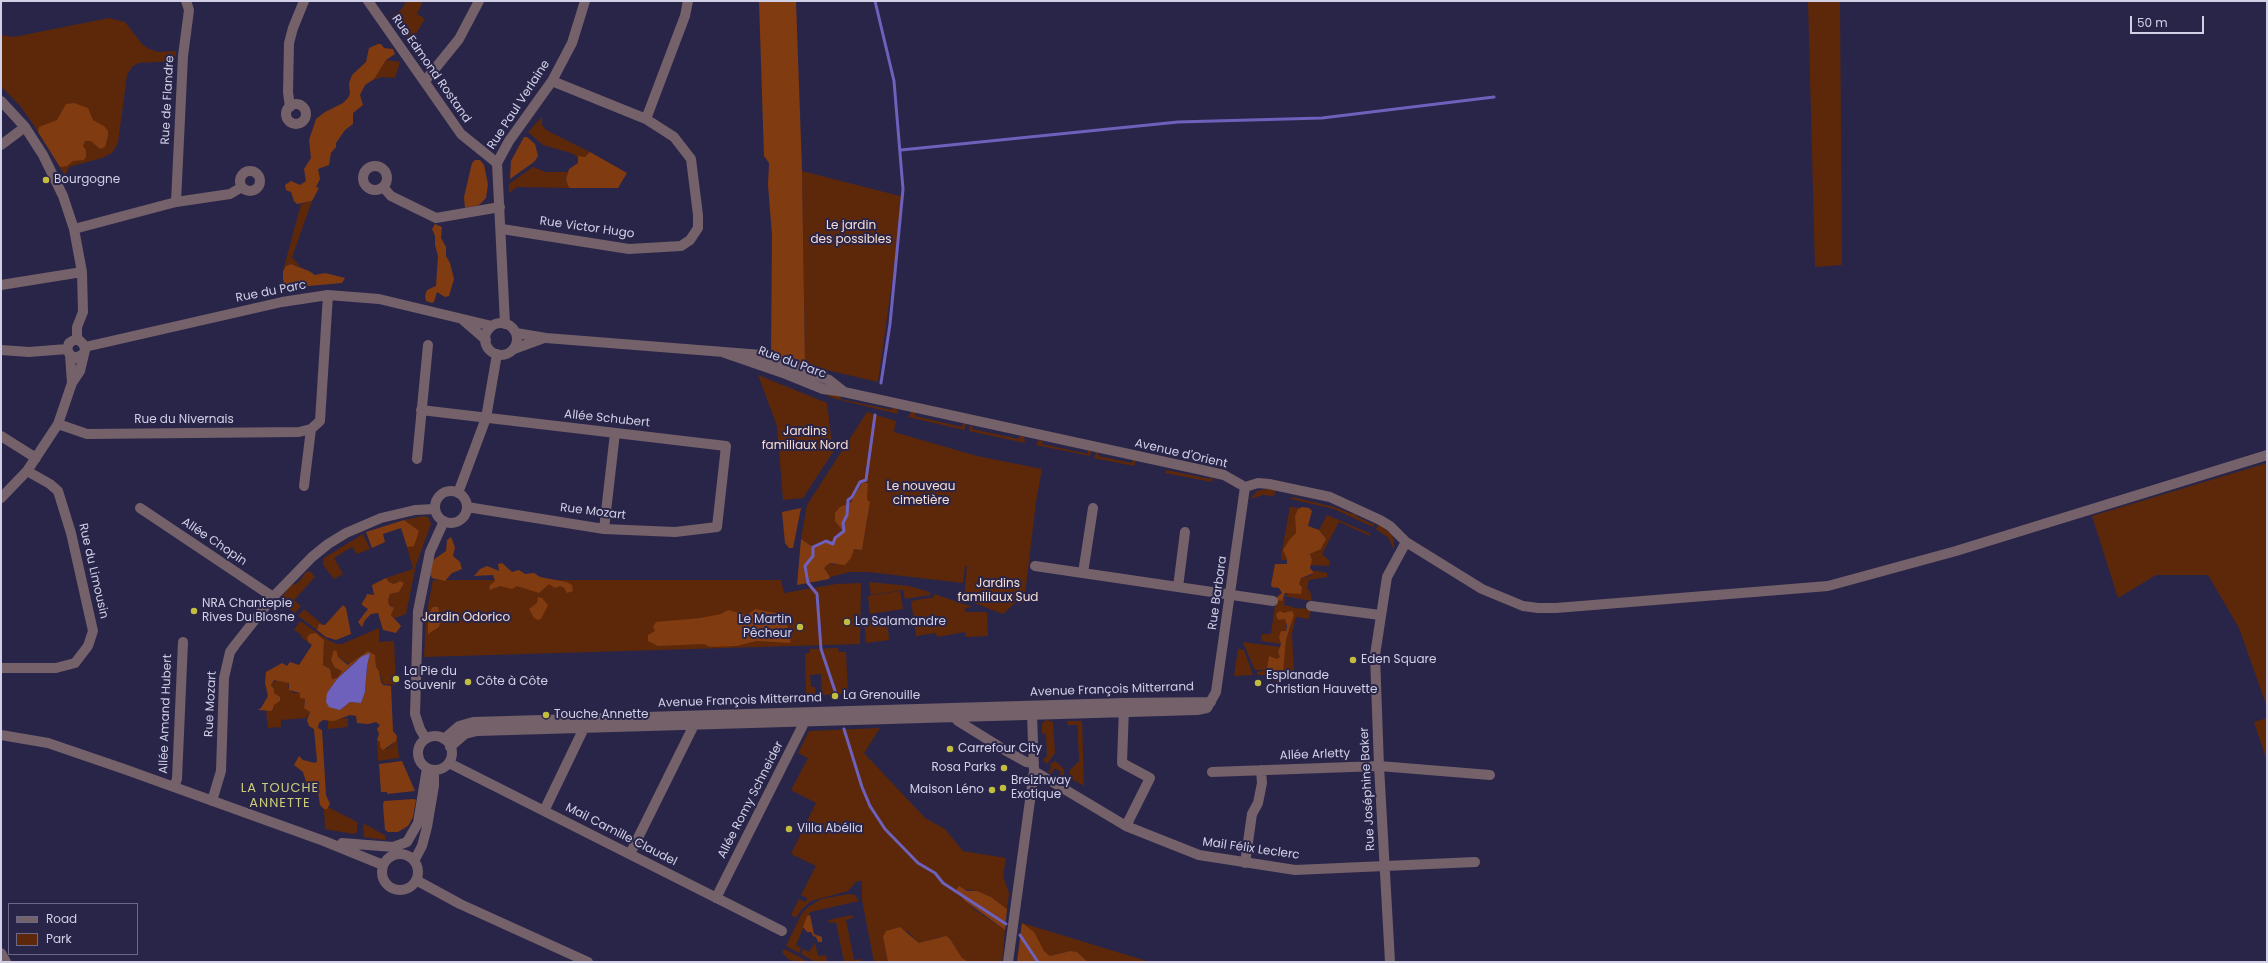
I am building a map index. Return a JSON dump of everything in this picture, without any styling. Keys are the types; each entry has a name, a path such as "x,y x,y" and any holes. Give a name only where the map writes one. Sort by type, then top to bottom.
{"street":[{"name":"Rue de Flandre","path":"176,202 183,56 189,10 186,1"},
{"path":"290,107 288,92 289,43 293,28 304,1"},
{"name":"Rue Edmond Rostand","path":"368,1 461,134 497,163"},
{"path":"425,81 459,39 479,1"},
{"name":"Rue Paul Verlaine","path":"505,324 502,229 497,163 509,141 552,82 572,43 584,1"},
{"path":"646,119 685,16 688,1"},
{"name":"Rue Victor Hugo","path":"502,229 629,249 681,246 690,240 698,228 698,215 691,159 674,137 646,119 552,82"},
{"path":"1,101 25,128 49,163 63,196 74,229 82,272 83,312 78,327 77,340"},
{"path":"1,145 25,128"},
{"path":"74,229 176,202 230,194 242,187"},
{"path":"383,187 390,196 436,218 500,207"},
{"path":"1,285 82,272"},
{"path":"304,486 311,429 320,420 328,295"},
{"name":"Rue du Parc","path":"84,351 282,302 328,295 379,299 492,326"},
{"name":"Rue du Parc","path":"463,320 486,340"},
{"path":"505,324 516,332 517,341 514,349 506,354 497,354 489,349 486,335 492,326 505,324"},
{"name":"Rue du Parc","path":"516,332 546,338 722,352 786,374 823,389 844,392"},
{"name":"Rue du Parc","path":"514,349 546,338"},
{"path":"1,498 27,471 58,424 72,383 80,371 84,351 81,341 77,340"},
{"path":"72,383 68,352 69,343 77,340"},
{"path":"417,459 428,345"},
{"path":"1,350 68,352 76,358 84,351"},
{"path":"458,493 486,418 497,354"},
{"name":"Avenue d'Orient","path":"844,392 1224,475 1245,486"},
{"name":"Allée Schubert","path":"421,410 726,446 717,527"},
{"name":"Rue du Nivernais","path":"58,424 87,434 299,432 311,429"},
{"path":"604,528 615,433"},
{"path":"1,436 36,458"},
{"path":"1245,486 1258,483 1269,484 1330,497 1390,526 1406,542 1482,589 1523,606 1556,608 1801,590 1840,584 1956,551 2267,455"},
{"name":"Rue du Limousin","path":"1,668 56,668 75,663 88,646 93,631 71,533 58,492 50,484 27,471"},
{"name":"Rue Barbara","path":"1210,702 1216,692 1245,486"},
{"path":"444,493 458,493 464,499 467,507 463,517 459,521 449,523 438,516 435,509 437,500 444,493"},
{"name":"Rue Mozart","path":"467,507 604,528 675,532 717,527"},
{"name":"Allée Chopin","path":"140,508 273,597"},
{"path":"1083,573 1092,508"},
{"name":"Rue Mozart","path":"212,801 221,772 224,678 230,652 273,597 312,557 346,533 387,517 415,510 435,509"},
{"path":"426,739 420,729 415,714 418,611 430,552 444,521"},
{"path":"1178,587 1185,532"},
{"name":"Rue Joséphine Baker","path":"1390,962 1379,766 1375,655 1387,577 1406,542"},
{"path":"1035,566 1273,601"},
{"path":"1312,606 1380,615"},
{"name":"Allée Amand Hubert","path":"174,787 177,779 182,642"},
{"name":"Avenue François Mitterrand","path":"803,717 948,708 1029,710 1210,702"},
{"path":"1124,707 1122,763 1150,778 1126,826"},
{"path":"948,708 954,717"},
{"path":"1008,962 1034,767 1029,710"},
{"name":"Avenue François Mitterrand","path":"447,743 459,726 473,722 584,724 803,717 954,717 1029,710"},
{"name":"Allée Romy Schneider","path":"716,898 803,724 803,717"},
{"name":"Mail Félix Leclerc","path":"954,717 1126,826 1199,855 1295,870 1475,862"},
{"path":"630,854 694,720"},
{"path":"544,811 584,724"},
{"path":"1,735 48,743 324,841 383,865"},
{"path":"435,737 447,743 451,758 449,763 440,770 431,769 420,761 418,752 426,739 435,737"},
{"name":"Mail Camille Claudel","path":"449,763 782,931"},
{"name":"Allée Arletty","path":"1212,772 1379,766 1490,775"},
{"path":"324,841 378,848 393,847 407,842 418,823 431,769"},
{"path":"414,861 422,846 427,827 434,786 431,769"},
{"path":"1245,863 1252,814 1258,803 1261,790 1261,770"},
{"path":"398,854 407,856 414,861 417,869 416,880 406,889 392,888 384,881 382,876 383,865 387,860 398,854"},
{"path":"416,880 460,904 588,962"},
{"path":"1,953 6,962"}],"green space":[{"path":"406,1 423,1 417,14 425,19 410,44 390,17 402,9"},
{"path":"1808,1 1840,1 1842,265 1815,267"},
{"path":"109,18 125,22 142,44 149,49 159,52 176,51 175,61 138,63 132,67 127,75 118,143 112,153 102,158 69,167 65,176 45,141 20,106 1,86 1,35 14,37"},
{"path":"386,60 400,62 395,78 381,77 371,81"},
{"path":"542,117 542,125 546,130 590,152 585,157 580,158 571,153 543,145 528,132"},
{"path":"533,167 546,172 568,172 566,181 570,188 517,187 509,193 509,184"},
{"name":"Le jardin des possibles","path":"802,171 904,197 878,382 805,365"},
{"path":"312,201 292,257 301,267 291,264 286,266 283,271 301,204"},
{"name":"Jardins familiaux Nord","path":"758,375 827,403 833,452 803,498 783,500 777,426"},
{"path":"829,393 841,396 840,399 892,410 893,407 897,408 898,414 836,399 828,396"},
{"path":"912,411 915,412 915,416 962,427 963,423 966,424 964,430 908,417"},
{"name":"Le nouveau cimetière","path":"867,412 896,421 894,432 977,456 1042,469 1036,502 1024,603 1016,602 1003,614 964,599 967,566 965,566 963,583 868,572 850,572 830,577 825,571 824,568 826,566 830,563 834,565 854,549 862,550 870,503 867,501 868,483 860,485 854,499 845,504 843,531 833,544 826,541 813,547 801,539 807,505"},
{"path":"970,426 973,426 972,429 1019,439 1020,436 1024,437 1025,443 969,431"},
{"path":"1039,440 1043,441 1042,444 1088,454 1088,450 1091,451 1090,456 1036,445"},
{"path":"1096,452 1099,453 1098,456 1132,463 1133,460 1136,460 1134,466 1094,458"},
{"path":"2267,463 2267,707 2239,628 2208,575 2156,575 2118,598 2092,516"},
{"path":"1166,470 1210,479 1211,476 1213,477 1212,482 1165,473"},
{"path":"1267,489 1276,490 1274,496 1263,495 1250,499 1257,491"},
{"path":"1292,497 1334,507 1352,514 1354,511 1357,512 1356,516 1372,524 1375,522 1373,527 1334,509 1291,499"},
{"path":"1290,507 1299,508 1295,516 1296,533 1285,547 1287,560 1281,560 1281,555"},
{"path":"1327,515 1371,534 1370,536 1339,522 1322,554 1330,561 1329,566 1310,565 1312,560 1310,554 1321,549 1324,543 1324,536 1319,530"},
{"path":"424,516 429,518 431,524 416,565 406,614 395,618 391,615 393,607 388,603 388,600 390,594 399,592 402,586 400,581 394,584 389,582 386,578 413,569 407,547 419,532 404,520"},
{"path":"1379,524 1392,535 1394,541 1394,551 1389,538 1376,529"},
{"path":"363,534 370,549 357,554 352,547 334,558 343,574 334,579 323,565 324,558"},
{"path":"1313,570 1327,573 1327,577 1309,580 1307,588 1310,591 1312,601 1284,596 1301,586 1299,584 1301,578 1310,576 1314,573"},
{"path":"310,571 315,577 294,600 301,606 295,613 279,601 290,586 299,582 305,573"},
{"name":"Jardin Odorico","path":"433,580 781,580 784,593 836,584 861,583 860,644 424,657 426,617"},
{"path":"869,582 909,586 930,592 930,595 905,599 903,590 871,595"},
{"path":"900,591 903,609 870,614 868,596"},
{"name":"Jardins familiaux Sud","path":"934,594 973,607 965,608 965,612 987,612 988,636 966,637 965,632 937,637 936,633 916,636 911,601 934,597"},
{"path":"1283,598 1285,599 1284,605 1293,608 1311,609 1309,619 1296,617 1292,634 1294,674 1281,675 1281,681 1274,682 1275,673 1277,674 1283,662 1286,640 1292,623 1283,614 1276,614 1279,620 1284,618 1286,620 1286,630 1282,631 1279,637 1281,644 1261,641 1262,634 1271,634 1276,599 1282,601"},
{"path":"304,609 322,624 319,624 317,630 298,616"},
{"path":"887,618 889,640 866,643 864,620"},
{"path":"300,621 328,640 337,644 342,644 379,628 379,642 394,641 396,685 383,684 379,671 376,667 375,655 368,651 351,665 338,657 337,653 333,655 336,669 342,670 337,678 332,679 330,669 323,665 324,640 319,635 310,634 307,637 308,642 301,637 302,635 294,630"},
{"path":"1243,642 1280,647 1280,658 1269,662 1272,675 1258,675 1257,672 1266,670 1255,670"},
{"path":"838,648 839,652 846,652 848,694 822,695 821,674 810,675 811,687 815,687 815,695 806,695 805,653 810,653 810,649"},
{"path":"1238,649 1244,650 1253,675 1234,676"},
{"path":"277,680 289,683 288,687 293,693 300,693 302,698 305,699 304,706 310,712 306,718 281,720 281,727 268,728 266,711 272,711 274,704 281,700 274,693 274,689 271,684"},
{"path":"348,718 348,727 328,729 328,720"},
{"path":"2267,718 2267,761 2254,722"},
{"path":"1046,720 1053,722 1055,753 1047,764 1043,760 1047,756 1046,735 1042,733 1042,724"},
{"path":"1067,721 1082,721 1084,786 1070,778 1070,770 1079,761 1078,725 1068,725"},
{"path":"880,728 864,753 925,818 945,829 963,851 1006,858 1003,876 1009,893 1007,909 991,897 977,891 963,889 959,895 975,910 1005,930 1002,962 969,962 962,958 950,939 939,937 926,943 919,943 907,931 883,937 888,962 874,962 862,900 862,881 857,881 848,891 811,901 801,910 796,918 791,915 799,899 806,902 807,898 801,895 816,866 791,854 816,803 791,790 808,758 798,753 809,731"},
{"path":"397,737 399,758 378,761 377,740 387,749 394,743"},
{"path":"1055,761 1064,769 1064,774 1061,780 1058,778 1061,772 1055,768 1051,774 1048,772 1052,767 1049,765"},
{"path":"328,807 357,822 357,832 353,834 325,829 324,809"},
{"path":"363,823 386,836 385,840 364,837"},
{"path":"849,894 855,895 859,901 810,912 796,945 801,948 799,953 786,946 802,913 807,908 821,899"},
{"path":"852,915 853,918 846,920 854,960 861,959 862,962 844,962 836,922 829,923 828,920"},
{"path":"1022,923 1150,962 1088,962 1077,952 1070,951 1050,956 1044,951"},
{"path":"815,943 818,956 826,955 827,962 815,962 801,954 803,949 809,952"},
{"path":"784,949 809,962 797,962 788,959 782,952"}],"shaded area":[{"path":"759,1 796,1 802,171 805,365 771,355 772,235 768,185 769,163 764,156"},
{"path":"381,44 384,48 393,49 395,54 386,60 374,79 365,85 360,95 363,105 353,113 353,124 345,130 336,143 336,147 331,153 329,165 318,169 320,179 316,187 319,188 312,201 297,204 294,201 291,192 286,190 285,185 291,181 300,185 306,181 304,169 311,158 309,140 316,119 325,112 343,103 348,98 350,94 349,83 352,75 366,62 369,48"},
{"path":"74,103 88,108 93,120 104,126 108,131 108,136 105,147 100,149 91,141 85,141 83,146 86,150 86,157 84,160 73,161 67,166 60,167 38,132 39,127 57,120 66,104"},
{"path":"524,137 527,137 535,144 538,156 534,162 510,179 511,161"},
{"path":"590,152 627,173 618,188 570,188 568,186 566,179 569,169 578,163 578,156 585,157"},
{"path":"475,160 480,160 484,165 488,184 486,198 479,205 465,208 464,197 472,163"},
{"path":"435,224 442,227 441,238 446,247 446,256 450,263 454,279 449,296 445,297 437,292 434,302 432,303 426,301 425,296 427,290 436,286 438,256 435,245 435,236 432,229"},
{"path":"291,264 315,275 325,273 345,278 342,283 286,288 283,280 283,271 286,266"},
{"path":"862,483 868,483 867,500 870,502 862,550 854,549 851,558 845,565 830,563 826,566 824,568 830,577 829,579 797,585 801,539 813,547 826,541 831,544 835,543 835,538 843,531 835,521 835,513 840,507 851,502"},
{"path":"1302,507 1309,508 1312,511 1308,526 1319,530 1326,539 1321,549 1310,554 1312,560 1310,568 1314,573 1301,578 1299,584 1302,587 1301,594 1285,593 1282,601 1277,600 1277,597 1282,593 1279,588 1272,587 1271,585 1275,564 1287,564 1287,559 1283,550 1296,533 1295,516 1298,509"},
{"path":"801,508 793,548 789,548 785,543 782,512"},
{"path":"404,520 419,531 414,546 407,547 401,528 383,534 385,542 372,548 366,532"},
{"path":"451,537 455,547 453,556 460,562 462,569 452,573 445,581 432,578 430,574 433,560 446,551 447,540"},
{"path":"502,563 512,572 519,570 525,574 534,573 540,577 566,582 572,585 573,591 567,593 564,588 560,586 555,588 549,584 539,593 517,586 512,589 500,586 490,590 489,586 495,581 493,575 474,576 480,569 487,566 499,571 498,564"},
{"path":"386,578 389,582 394,584 400,581 404,583 399,592 390,594 388,600 389,605 394,608 391,615 401,626 396,633 383,630 378,613 371,614 365,620 362,627 358,622 368,609 362,605 367,594 374,595 372,585"},
{"path":"538,597 542,598 548,605 541,619 538,620 534,618 529,609 537,603"},
{"path":"343,605 346,608 351,634 336,640 326,637 317,630 319,624 325,625"},
{"path":"433,607 438,607 441,619 439,627 428,634 428,614"},
{"path":"755,609 786,615 788,631 791,637 790,643 757,641 736,646 710,647 704,644 658,646 648,641 648,635 655,631 653,627 656,622 700,618 721,614 728,610 747,615"},
{"path":"1280,611 1283,613 1292,611 1294,615 1286,640 1283,672 1280,674 1268,673 1267,669 1269,656 1277,659 1280,657 1278,652 1281,644 1279,637 1281,631 1286,631 1287,626 1285,619 1279,620 1277,618 1276,614"},
{"path":"316,633 324,640 323,665 330,669 332,679 337,678 342,671 335,668 331,660 334,650 337,652 338,657 348,665 368,651 375,655 376,667 379,671 381,682 383,685 391,686 393,731 397,736 396,741 383,750 380,747 380,742 377,740 379,734 377,729 380,725 376,722 368,724 357,723 356,716 350,715 334,721 323,720 319,723 318,728 322,730 326,795 330,804 327,809 324,809 320,805 318,792 308,788 303,772 294,765 299,756 303,760 315,763 317,761 314,729 309,726 307,720 310,712 304,708 305,699 300,698 300,693 289,690 289,683 274,680 271,685 274,689 274,693 280,697 280,701 274,705 272,711 258,710 261,708 268,696 265,683 266,672 282,663 287,666 290,662 299,665 312,645 308,642 307,637 310,634","holes":["370,653 367,666 365,692 361,703 350,702 340,710 327,693 337,679 356,661"]},
{"path":"370,653 367,666 365,692 361,703 350,702 340,710 329,707 326,702 327,693 337,679 361,657"},
{"path":"402,761 415,791 387,794 387,792 381,792 379,764"},
{"path":"416,800 413,817 408,826 398,832 388,832 385,830 384,801"},
{"path":"959,886 967,891 977,891 991,897 1007,909 1005,930 965,901 956,890"},
{"path":"810,915 814,934 822,937 822,942 818,942 816,937 813,936 811,932 807,932 803,927 807,916"},
{"path":"1022,923 1034,932 1044,951 1050,956 1070,951 1077,952 1088,962 1017,962"},
{"path":"900,927 919,943 946,936 950,939 962,958 969,962 888,962 883,937 886,931"}],"waterway":[{"path":"875,1 894,81 903,189 890,324 881,383"},
{"path":"901,150 1178,122 1322,118 1494,97"},
{"path":"836,694 821,649 817,594 808,583 805,566 813,556 813,547 826,541 833,544 835,538 844,531 843,523 847,515 848,500 852,497 860,482 866,480 875,415"},
{"path":"844,729 862,787 870,806 885,829 918,863 935,873 943,883 1006,924"},
{"path":"1020,935 1038,962"}],"place":[{"name":"Bourgogne","path":"46,180"},
{"name":"NRA Chantepie Rives Du Blosne","path":"194,611"},
{"name":"La Salamandre","path":"847,622"},
{"name":"Le Martin Pêcheur","path":"800,627"},
{"name":"Eden Square","path":"1353,660"},
{"name":"La Pie du Souvenir","path":"396,679"},
{"name":"Côte à Côte","path":"468,682"},
{"name":"Esplanade Christian Hauvette","path":"1258,683"},
{"name":"La Grenouille","path":"835,696"},
{"name":"Touche Annette","path":"546,715"},
{"name":"Carrefour City","path":"950,749"},
{"name":"Rosa Parks","path":"1004,768"},
{"name":"Breizhway Exotique","path":"1003,788"},
{"name":"Maison Léno","path":"992,790"},
{"name":"Villa Abélia","path":"789,829"}],"district":[{"name":"LA TOUCHE ANNETTE","path":"280,796"}]}
